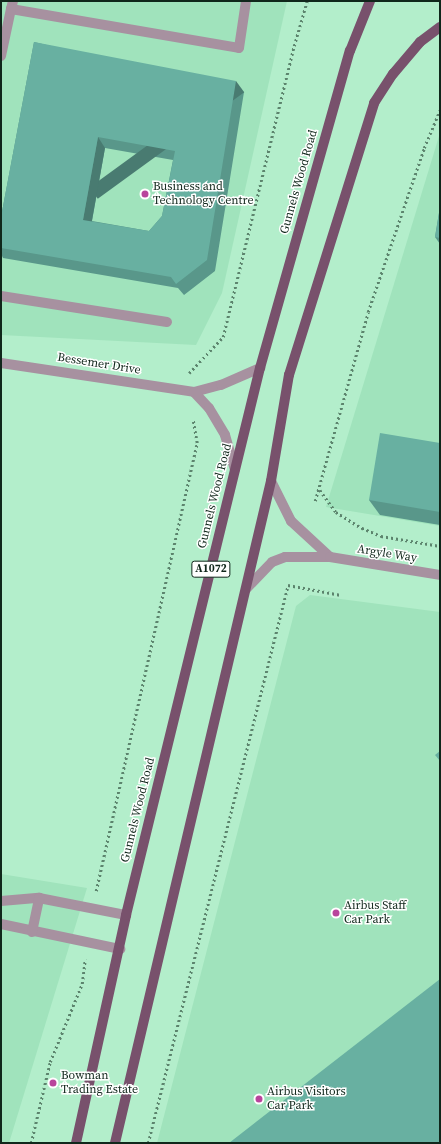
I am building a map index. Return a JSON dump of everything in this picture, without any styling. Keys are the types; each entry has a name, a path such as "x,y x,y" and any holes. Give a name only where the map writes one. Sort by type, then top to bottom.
{"main road":[{"name":"Gunnels Wood Road","path":"76,1143 120,949 126,914 260,368 350,51 370,1"},
{"name":"A1072","path":"115,1143 271,481 289,375 374,103 393,74 420,42 440,26"}],"street":[{"path":"1,56 12,5 239,48 246,1"},
{"path":"1,296 167,322"},
{"name":"Bessemer Drive","path":"1,363 194,392 221,385 260,368"},
{"path":"194,392 210,408 225,435 235,470"},
{"path":"271,481 291,521 330,557"},
{"name":"Argyle Way","path":"246,589 272,562 285,557 330,557 440,576"},
{"path":"32,932 39,898"},
{"path":"1,901 39,898 126,914"},
{"path":"1,924 32,932 120,949"}],"path":[{"path":"223,337 294,46 307,1"},
{"path":"315,501 320,489 368,312 424,148 440,110"},
{"path":"93,908 197,442"},
{"path":"320,489 336,512 362,528 381,536 440,546"},
{"path":"148,1143 288,585 341,595"},
{"path":"31,1143 50,1062 82,984 87,942"}],"shaded area":[{"path":"1,1 287,1 222,293 196,345 1,335"},
{"path":"440,133 440,526 326,507"},
{"path":"310,595 440,612 440,1143 157,1143 296,606"},
{"path":"1,874 87,888 9,1143 1,1143"}],"building":[{"path":"34,42 236,81 207,260 176,284 171,277 1,248 1,217","holes":["98,137 175,151 162,216 149,231 83,220"]},
{"path":"440,207 440,238 435,237"},
{"path":"380,433 440,443 440,512 369,500"},
{"path":"440,751 440,761 435,755"},
{"path":"440,979 440,1143 229,1143"}],"place":[{"name":"Business and Technology Centre","path":"145,194"},
{"name":"Airbus Staff Car Park","path":"336,913"},
{"name":"Bowman Trading Estate","path":"53,1083"},
{"name":"Airbus Visitors Car Park","path":"259,1099"}]}
